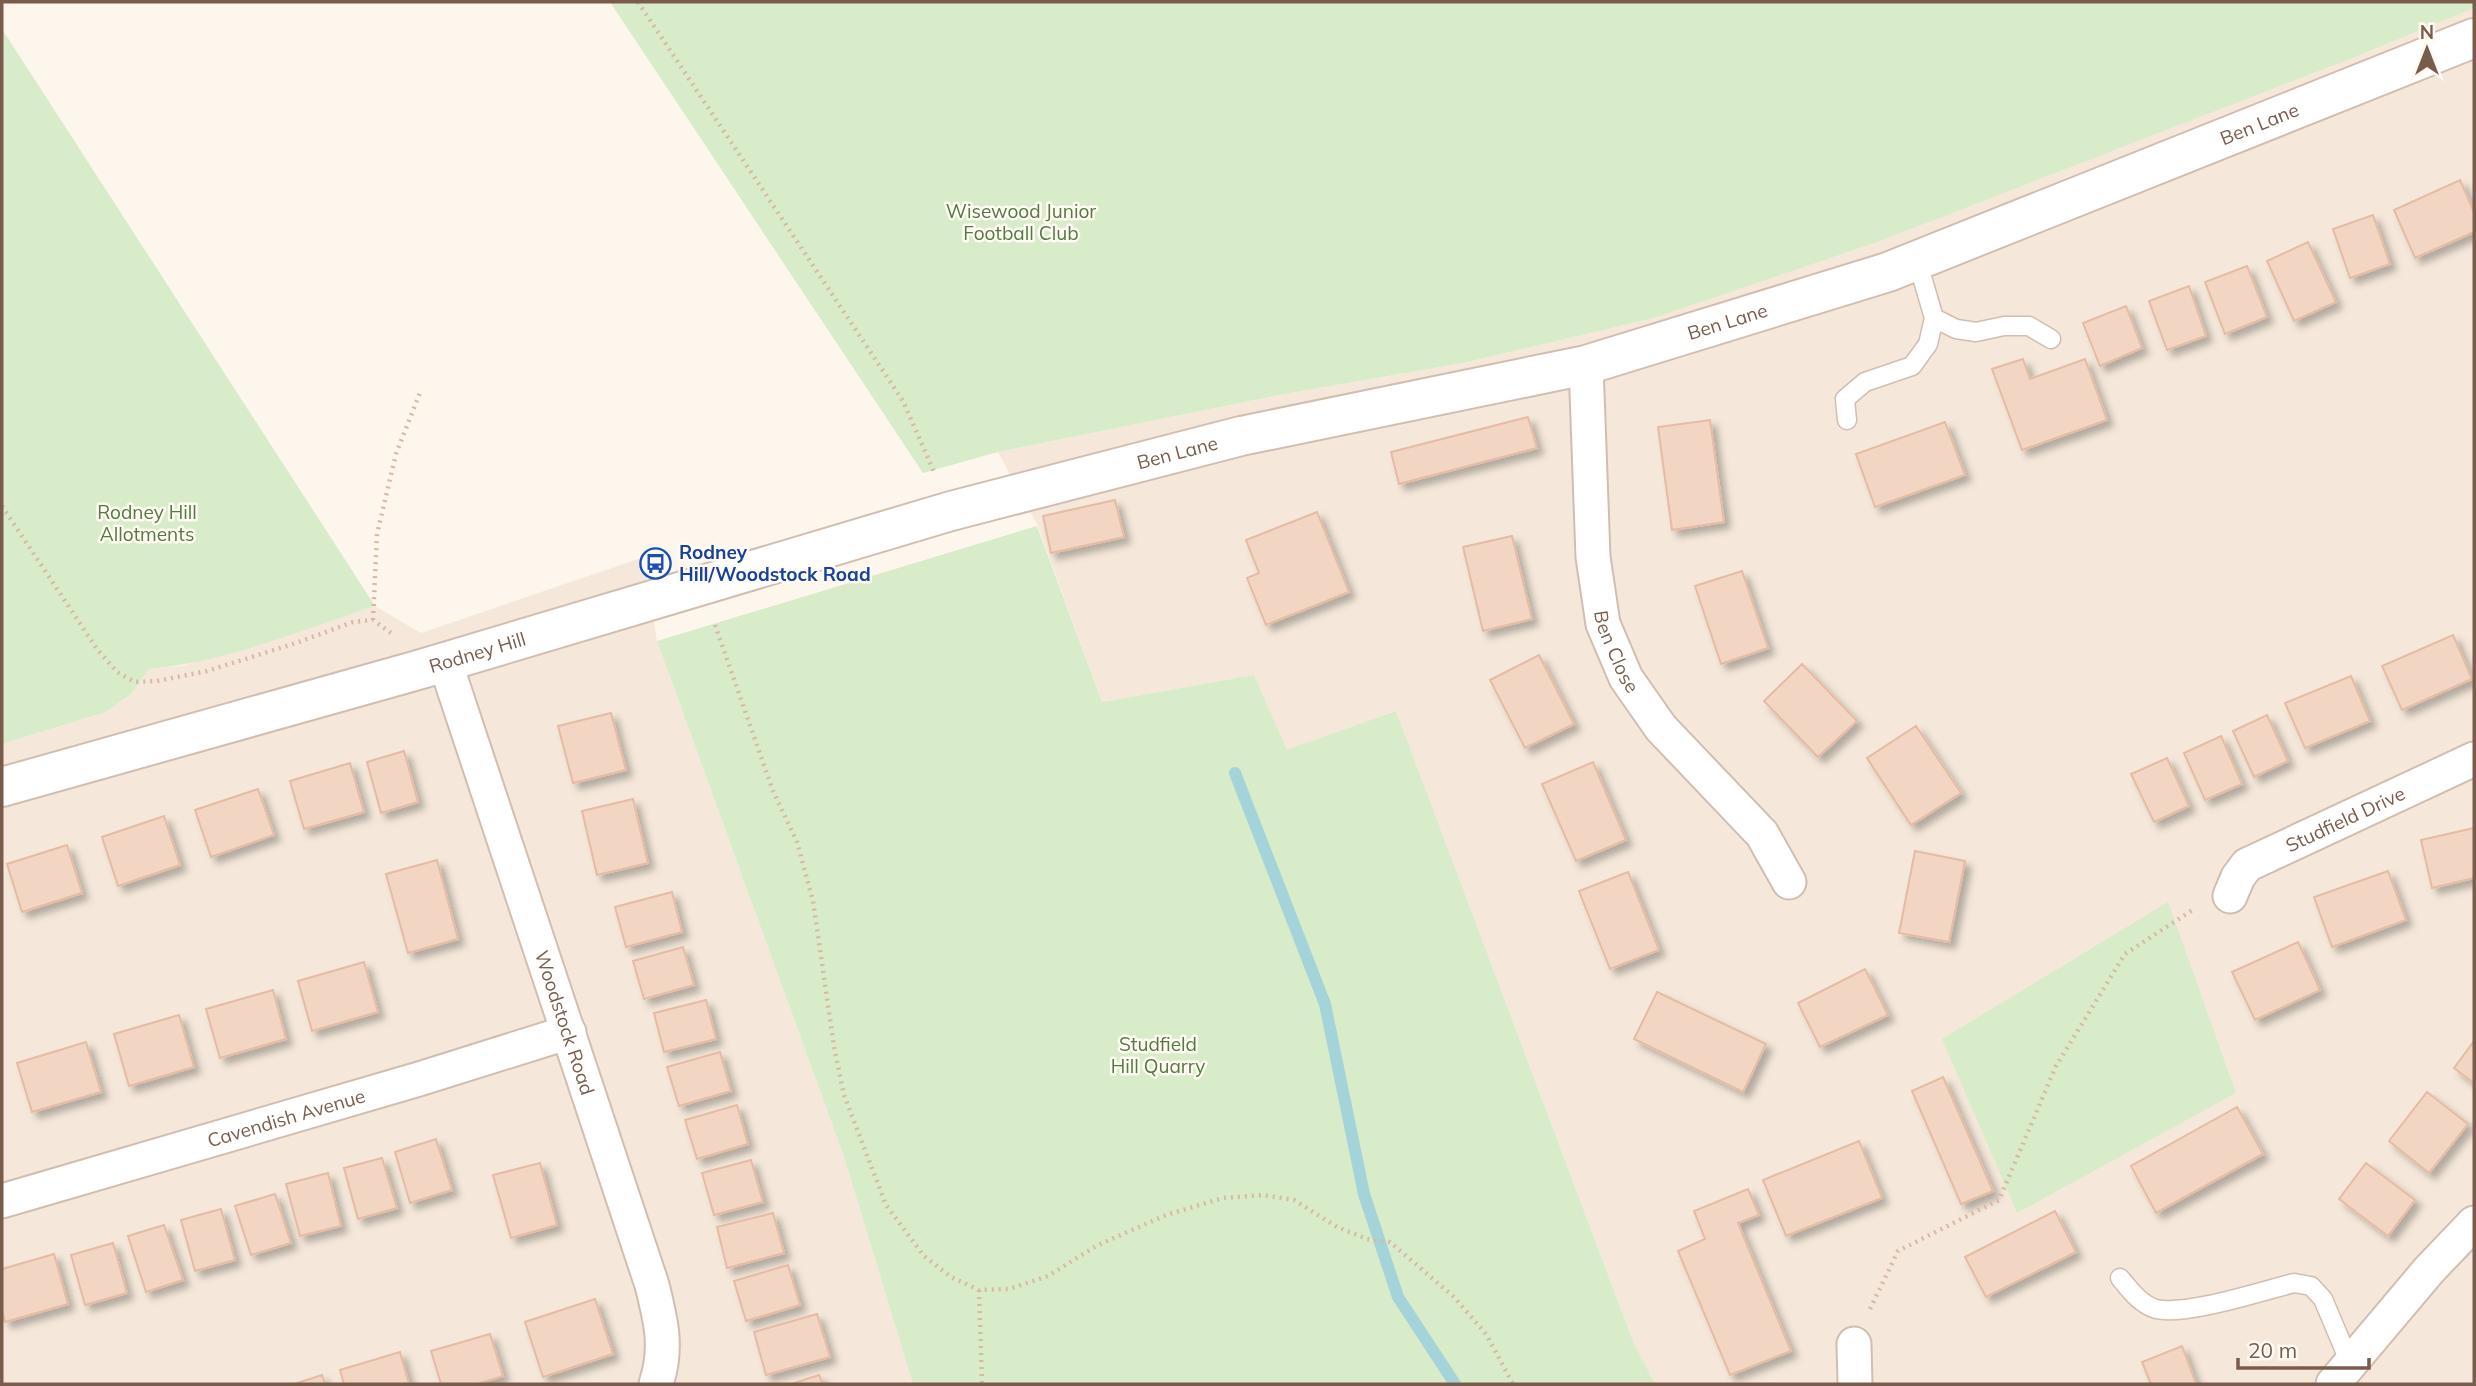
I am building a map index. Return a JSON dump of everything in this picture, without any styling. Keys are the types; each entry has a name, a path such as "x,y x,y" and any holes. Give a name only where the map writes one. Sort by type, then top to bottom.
{"street":[{"name":"Ben Lane","path":"951,512 1241,436 1586,365 1782,305 1888,272 2474,38"},
{"name":"Ben Close","path":"1586,365 1593,557 1603,624 1626,678 1661,728 1762,834 1789,882"},
{"name":"Rodney Hill","path":"2,787 432,666 951,512"},
{"name":"Woodstock Road","path":"432,666 569,1032 652,1285 663,1329 662,1367 656,1384"},
{"name":"Studfield Drive","path":"2230,896 2238,877 2247,865 2474,759"},
{"name":"Cavendish Avenue","path":"2,1201 419,1079 569,1032"},
{"path":"2342,1374 2430,1270 2474,1223"},
{"path":"1854,1344 1854,1384"}],"lane":[{"path":"1847,420 1845,399 1865,382 1912,366 1928,344 1934,317 1917,260"},
{"path":"1934,317 1956,329 1976,332 2004,326 2029,326 2051,339"},
{"path":"2120,1278 2140,1301 2157,1309 2194,1308 2294,1283 2311,1286 2323,1299 2342,1374"}],"path":[{"path":"638,2 903,401 951,512"},
{"path":"373,620 377,534 396,454 421,390"},
{"path":"2,506 97,649 117,672 135,682 207,671 353,622 373,620 432,666"},
{"path":"702,584 742,707 774,792 797,842 813,901 834,1047 845,1095 886,1205 924,1256 951,1277 979,1290 1009,1289 1048,1276 1096,1246 1166,1215 1223,1198 1263,1195 1294,1200 1337,1227 1367,1239 1390,1242 1454,1297 1486,1334 1513,1384"},
{"path":"1854,1344 1898,1251 2000,1200 2056,1066 2124,954 2188,912 2230,896"},
{"path":"979,1290 982,1384"}],"shaded area":[{"path":"2474,6 2474,1384 1655,1384 1633,1341 1396,711 1287,751 1254,675 1102,702 1038,526 998,452 1279,395 1463,363 1654,318"},
{"path":"644,557 657,641 844,1157 913,1384 2,1384 2,744 106,712 131,694 149,669 181,666 253,646 375,606 421,633"}],"green space":[{"name":"Wisewood Junior Football Club","path":"610,2 2474,2 2474,8 1877,242 1654,318 1463,363 1279,395 998,452 923,473"},
{"name":"Rodney Hill Allotments","path":"2,29 375,606 292,635 207,660 149,669 131,694 106,712 2,744"},
{"name":"Studfield Hill Quarry","path":"1037,526 1102,702 1254,675 1287,750 1396,711 1633,1341 1655,1384 913,1384 844,1157 657,641"},
{"path":"2168,902 2236,1093 2017,1213 1942,1039"}],"building":[{"path":"2460,180 2474,212 2474,232 2415,258 2394,210"},
{"path":"2373,215 2390,264 2350,278 2333,229"},
{"path":"2308,242 2336,302 2294,321 2267,261"},
{"path":"2247,266 2267,317 2225,334 2205,282"},
{"path":"2189,286 2206,336 2167,350 2149,301"},
{"path":"2126,306 2142,348 2100,366 2083,323"},
{"path":"2023,359 2030,379 2085,359 2107,420 2022,450 1992,369"},
{"path":"1528,417 1537,448 1399,484 1391,452"},
{"path":"1710,420 1724,522 1672,530 1658,427"},
{"path":"1945,422 1965,475 1875,507 1856,454"},
{"path":"1115,500 1124,537 1051,553 1043,516"},
{"path":"1317,512 1349,592 1266,625 1247,578 1259,573 1246,540"},
{"path":"1512,536 1532,619 1483,631 1463,547"},
{"path":"1742,571 1768,648 1721,664 1695,586"},
{"path":"2453,635 2472,679 2402,710 2382,666"},
{"path":"1539,655 1574,724 1525,748 1490,680"},
{"path":"1802,664 1857,721 1818,757 1764,701"},
{"path":"2351,676 2370,721 2305,748 2285,703"},
{"path":"611,713 626,770 573,783 558,726"},
{"path":"2267,715 2288,761 2254,777 2233,731"},
{"path":"1916,726 1961,793 1911,825 1867,758"},
{"path":"2221,736 2242,784 2205,800 2184,753"},
{"path":"404,751 418,802 381,813 367,762"},
{"path":"2167,758 2189,806 2154,822 2131,774"},
{"path":"1593,762 1626,840 1576,861 1542,784"},
{"path":"350,763 364,812 304,829 290,781"},
{"path":"258,789 274,835 211,857 195,810"},
{"path":"633,799 648,863 597,875 582,811"},
{"path":"164,816 180,865 118,886 102,837"},
{"path":"2474,828 2474,878 2432,888 2421,840"},
{"path":"67,845 82,893 22,912 7,864"},
{"path":"1915,851 1965,861 1949,942 1899,933"},
{"path":"437,860 458,939 408,953 386,874"},
{"path":"2388,871 2406,920 2332,947 2314,897"},
{"path":"1628,872 1659,950 1610,969 1579,891"},
{"path":"672,892 682,932 626,947 615,907"},
{"path":"2298,942 2320,990 2255,1020 2232,972"},
{"path":"683,947 694,985 644,999 633,961"},
{"path":"364,962 378,1012 312,1031 298,981"},
{"path":"1865,969 1888,1015 1820,1047 1798,1003"},
{"path":"273,990 286,1039 220,1058 206,1009"},
{"path":"1657,992 1766,1044 1743,1092 1634,1039"},
{"path":"706,1000 716,1039 664,1052 654,1013"},
{"path":"179,1015 194,1067 129,1086 114,1034"},
{"path":"2474,1041 2474,1083 2454,1068"},
{"path":"86,1042 101,1092 32,1112 17,1063"},
{"path":"720,1052 731,1091 679,1106 667,1067"},
{"path":"1943,1077 1993,1191 1961,1204 1912,1091"},
{"path":"2427,1092 2468,1124 2429,1173 2389,1141"},
{"path":"737,1105 748,1144 697,1159 685,1120"},
{"path":"2237,1107 2263,1154 2156,1213 2131,1166"},
{"path":"436,1139 452,1190 410,1203 395,1152"},
{"path":"1859,1141 1882,1198 1786,1236 1763,1180"},
{"path":"382,1158 397,1208 358,1219 344,1168"},
{"path":"751,1160 763,1202 714,1215 702,1173"},
{"path":"540,1163 557,1225 511,1238 493,1175"},
{"path":"2366,1163 2415,1200 2388,1236 2339,1199"},
{"path":"328,1173 341,1226 300,1236 286,1184"},
{"path":"1748,1189 1759,1215 1738,1223 1791,1351 1730,1375 1678,1251 1705,1239 1694,1211"},
{"path":"275,1194 291,1243 251,1255 235,1206"},
{"path":"221,1209 235,1260 195,1271 181,1220"},
{"path":"2055,1211 2076,1252 1986,1297 1965,1257"},
{"path":"773,1213 784,1253 727,1268 717,1227"},
{"path":"164,1225 183,1280 146,1292 128,1236"},
{"path":"113,1243 127,1293 85,1305 71,1255"},
{"path":"54,1254 68,1304 5,1322 2,1310 2,1269"},
{"path":"788,1265 800,1305 746,1321 734,1281"},
{"path":"595,1299 613,1354 543,1377 525,1322"},
{"path":"817,1314 830,1357 766,1375 754,1332"},
{"path":"490,1334 503,1376 477,1384 441,1384 431,1351"},
{"path":"2182,1346 2196,1384 2151,1384 2142,1362"},
{"path":"400,1352 409,1384 344,1384 340,1370"},
{"path":"322,1375 325,1384 294,1384"},
{"path":"819,1375 823,1384 791,1384"}],"waterway":[{"path":"1235,773 1325,1004 1364,1194 1398,1297 1455,1384"}],"place":[{"name":"Rodney Hill/Woodstock Road","path":"656,563"}]}
